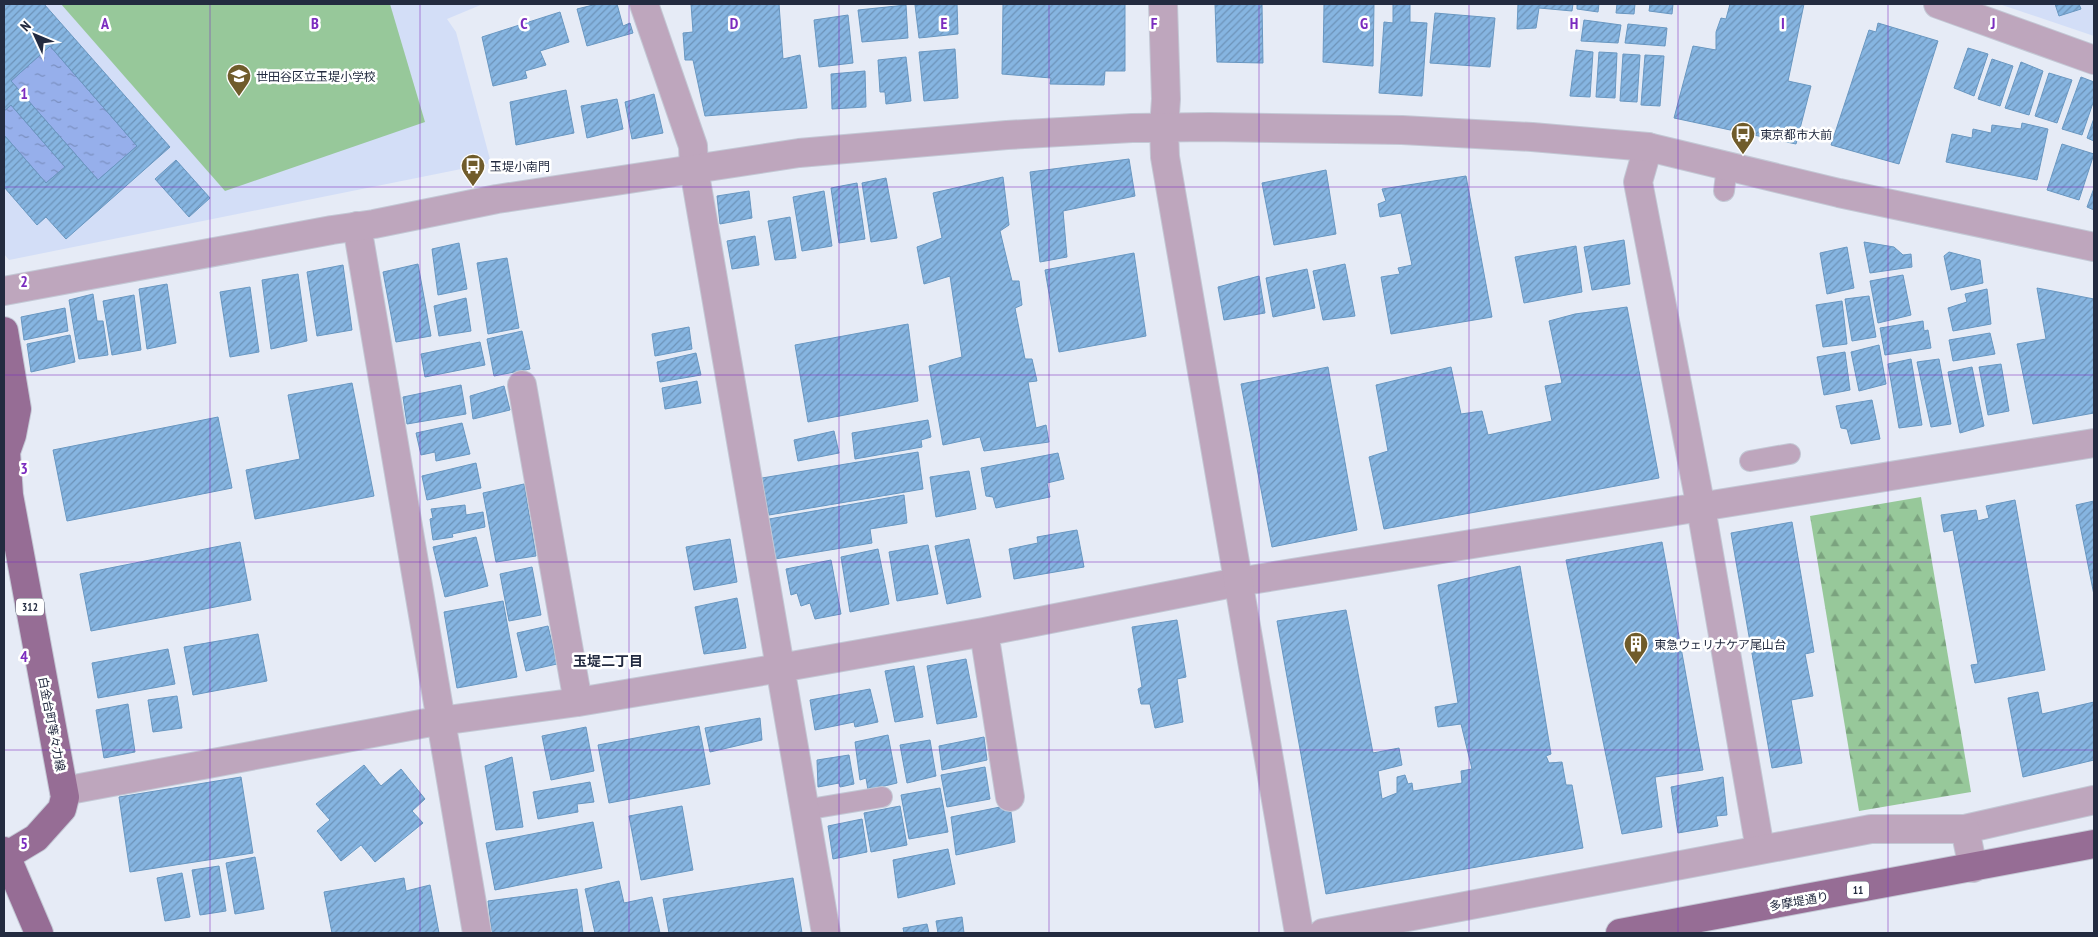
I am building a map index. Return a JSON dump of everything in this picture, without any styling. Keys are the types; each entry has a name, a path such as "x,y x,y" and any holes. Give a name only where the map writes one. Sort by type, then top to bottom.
{"main road":[{"name":"白金台町等々力線","path":"4,331 17,409 12,436 6,452 8,495 64,790 62,809 36,838 5,853"},
{"name":"多摩堤通り","path":"1620,933 2094,844"},
{"name":"312","path":"5,853 39,933"}],"street":[{"path":"644,4 693,146 694,169 826,933"},
{"path":"1163,4 1166,98 1165,157 1299,933"},
{"path":"1938,4 2094,60"},
{"path":"4,291 497,199 799,153 1016,134 1132,128 1402,130 1532,137 1648,147 1725,179 1839,193 2094,247"},
{"path":"1648,147 1638,182 1700,508 1760,849"},
{"path":"357,226 477,933"},
{"path":"522,385 578,702"},
{"path":"64,790 441,721 578,702 984,632 1238,582 2094,443"},
{"path":"984,632 1010,797"},
{"path":"1323,933 1871,829 1965,829 2094,800"},
{"path":"1965,829 1973,868"}],"lane":[{"path":"1750,461 1790,454"},
{"path":"804,810 882,797"}],"shaded area":[{"name":"世田谷区立玉堤小学校","path":"4,4 483,4 447,19 456,32 491,163 9,260 4,254"},
{"path":"1999,4 2094,4 2094,36"}],"green space":[{"path":"61,4 390,4 425,122 225,191"},
{"path":"1921,497 1971,792 1859,811 1810,516"}],"water":[{"path":"50,46 137,146 98,180 11,81"},
{"path":"11,105 65,167 46,183 4,135 4,111"}],"building":[{"path":"4,4 44,4 170,147 66,239 46,217 37,225 4,187 4,135 46,183 65,167 11,105 4,111","holes":["50,46 137,146 98,180 11,81"]},
{"path":"597,4 617,4 623,26 630,23 633,33 587,46 577,9"},
{"path":"691,4 779,4 783,59 800,55 807,108 705,116 693,60 685,60 683,33 693,32"},
{"path":"957,4 958,34 919,38 915,5"},
{"path":"1003,4 1125,4 1125,71 1105,71 1104,85 1050,84 1051,78 1002,74"},
{"path":"1215,4 1262,4 1263,63 1217,62"},
{"path":"1324,4 1374,4 1373,66 1323,62"},
{"path":"1393,4 1410,4 1410,22 1427,23 1422,96 1379,93 1384,22 1393,23"},
{"path":"1518,4 1573,4 1572,11 1539,8 1536,28 1517,29"},
{"path":"1577,4 1599,4 1598,12 1577,9"},
{"path":"1617,4 1635,4 1634,14 1616,13"},
{"path":"1650,4 1673,4 1672,14 1649,11"},
{"path":"1730,4 1804,4 1788,81 1811,86 1796,144 1674,118 1693,46 1716,50 1716,32 1721,18 1726,19"},
{"path":"2055,4 2079,4 2081,9 2059,16"},
{"path":"906,5 908,38 862,42 858,10"},
{"path":"560,12 569,42 540,51 546,65 525,71 527,78 493,86 482,37"},
{"path":"1435,13 1495,18 1490,67 1430,63"},
{"path":"848,15 853,63 819,67 814,20"},
{"path":"1584,20 1621,25 1618,43 1581,41"},
{"path":"1878,23 1938,41 1899,164 1831,145 1869,30 1876,32"},
{"path":"1628,24 1667,28 1665,46 1625,43"},
{"path":"1968,48 1988,54 1974,96 1954,88"},
{"path":"955,49 958,98 924,101 919,52"},
{"path":"1576,50 1593,52 1590,97 1570,96"},
{"path":"1599,52 1617,53 1615,98 1596,97"},
{"path":"1623,54 1640,55 1637,102 1620,101"},
{"path":"1645,55 1664,56 1660,106 1641,105"},
{"path":"906,57 911,101 886,104 885,92 880,92 878,60"},
{"path":"1992,59 2013,66 2000,106 1978,99"},
{"path":"2021,62 2043,71 2029,115 2005,108"},
{"path":"865,71 866,107 832,109 831,74"},
{"path":"2049,73 2072,80 2057,123 2035,116"},
{"path":"2081,77 2094,82 2094,100 2082,135 2062,129"},
{"path":"566,90 574,133 516,145 510,102"},
{"path":"654,94 663,133 632,139 625,102"},
{"path":"617,99 623,129 587,138 581,106"},
{"path":"2094,118 2094,141 2087,138"},
{"path":"2022,123 2048,129 2037,180 1946,162 1952,134 1972,138 1973,129 1991,133 1992,125 2021,129"},
{"path":"2062,144 2094,154 2079,200 2047,190"},
{"path":"1129,159 1135,196 1063,211 1067,257 1040,262 1030,172"},
{"path":"176,160 210,198 189,217 155,179"},
{"path":"1326,170 1336,234 1274,245 1262,183"},
{"path":"1466,176 1492,317 1391,334 1381,277 1400,274 1398,268 1412,265 1401,213 1380,217 1378,204 1386,201 1382,189"},
{"path":"1003,177 1009,225 1000,231 1012,281 1019,281 1022,305 1015,308 1025,359 1032,359 1037,381 1028,382 1036,428 1046,425 1049,442 984,451 980,437 943,445 929,366 962,357 950,276 924,284 917,247 942,238 933,193"},
{"path":"886,178 897,238 871,242 862,183"},
{"path":"857,183 865,239 839,243 831,188"},
{"path":"2094,188 2094,210 2087,207"},
{"path":"749,191 752,218 720,224 717,196"},
{"path":"824,191 832,246 802,251 793,197"},
{"path":"790,217 796,258 775,260 768,221"},
{"path":"755,236 759,265 732,269 727,241"},
{"path":"1624,240 1630,284 1592,290 1584,247"},
{"path":"1864,242 1894,247 1903,255 1911,254 1912,267 1870,273"},
{"path":"459,243 467,289 438,295 432,249"},
{"path":"1576,246 1582,292 1524,303 1515,257"},
{"path":"1847,247 1854,288 1827,294 1820,253"},
{"path":"1949,252 1980,260 1983,283 1951,290 1944,256"},
{"path":"1134,253 1146,336 1059,352 1045,270"},
{"path":"507,258 519,328 488,334 477,263"},
{"path":"418,264 431,336 396,342 383,272"},
{"path":"1345,264 1355,316 1323,320 1313,271"},
{"path":"343,265 352,330 317,336 307,272"},
{"path":"1307,269 1315,308 1273,317 1266,278"},
{"path":"298,274 307,341 271,349 262,280"},
{"path":"1903,275 1911,315 1878,323 1870,281"},
{"path":"1259,276 1265,313 1224,320 1218,287"},
{"path":"167,284 176,343 147,349 139,289"},
{"path":"250,287 259,352 230,357 220,292"},
{"path":"2037,288 2094,299 2094,413 2033,424 2017,344 2046,339"},
{"path":"1987,289 1991,324 1953,331 1948,308 1967,302 1965,294"},
{"path":"93,294 97,321 103,321 108,355 79,359 69,300"},
{"path":"134,295 141,350 112,355 103,301"},
{"path":"1869,296 1876,337 1852,341 1845,299"},
{"path":"466,298 471,331 439,336 434,306"},
{"path":"1842,301 1847,344 1823,347 1816,305"},
{"path":"1627,307 1659,478 1384,529 1369,457 1388,451 1376,385 1451,367 1461,414 1482,411 1488,435 1552,421 1545,386 1562,383 1549,321 1575,314"},
{"path":"65,308 68,331 24,340 21,317"},
{"path":"1923,321 1924,331 1928,330 1931,348 1885,355 1880,328"},
{"path":"908,324 918,401 808,422 795,345"},
{"path":"689,327 692,349 655,356 652,334"},
{"path":"522,331 530,369 494,376 487,339"},
{"path":"1990,333 1995,354 1953,361 1949,340"},
{"path":"70,335 75,362 31,372 27,344"},
{"path":"480,342 485,365 425,377 421,354"},
{"path":"1879,345 1886,384 1859,391 1851,352"},
{"path":"1845,352 1850,390 1824,395 1817,357"},
{"path":"696,353 701,375 660,382 657,362"},
{"path":"1911,359 1922,425 1899,428 1888,364"},
{"path":"1939,359 1951,424 1931,427 1917,362"},
{"path":"2001,364 2009,411 1988,415 1979,367"},
{"path":"1328,367 1357,530 1272,547 1241,384"},
{"path":"1972,367 1984,426 1960,433 1948,372"},
{"path":"697,381 701,403 665,409 662,388"},
{"path":"352,383 374,496 255,519 246,470 300,459 288,395"},
{"path":"461,385 466,414 407,424 403,397"},
{"path":"504,386 510,410 473,419 470,396"},
{"path":"1872,400 1880,439 1851,444 1847,429 1841,428 1836,406"},
{"path":"218,417 232,488 67,521 53,450"},
{"path":"928,420 931,437 921,440 922,447 855,459 852,433"},
{"path":"462,423 470,454 436,461 435,452 421,455 416,433"},
{"path":"834,431 839,453 798,461 794,440"},
{"path":"918,452 923,489 769,515 762,478"},
{"path":"1058,453 1064,479 1047,483 1050,497 996,508 993,497 986,496 981,468"},
{"path":"476,463 481,488 427,500 422,476"},
{"path":"969,471 976,509 936,517 930,477"},
{"path":"524,484 536,556 496,562 483,493"},
{"path":"904,495 907,523 870,529 872,543 775,559 769,519"},
{"path":"2015,500 2045,670 1975,683 1971,665 1978,664 1953,530 1944,532 1941,515 1976,510 1978,521 1989,518 1986,506"},
{"path":"2094,501 2094,595 2076,505"},
{"path":"465,505 466,515 483,512 485,527 452,534 453,537 433,540 430,519 433,518 431,509"},
{"path":"1792,522 1814,652 1805,654 1813,696 1791,700 1802,763 1772,768 1731,533"},
{"path":"1077,530 1084,567 1014,579 1009,549 1038,543 1037,537"},
{"path":"476,537 488,586 445,597 433,547"},
{"path":"730,539 737,582 694,590 686,547"},
{"path":"969,539 981,597 947,604 935,546"},
{"path":"240,542 251,600 91,631 80,574"},
{"name":"東急ウェリナケア尾山台","path":"1662,542 1703,770 1655,777 1662,827 1622,834 1566,560"},
{"path":"928,545 938,594 897,601 889,552"},
{"path":"878,549 889,604 850,612 841,557"},
{"path":"831,560 841,614 815,619 810,603 801,606 797,593 791,595 786,569"},
{"path":"1520,566 1551,754 1546,756 1549,763 1562,762 1566,785 1572,785 1583,848 1326,894 1277,621 1346,610 1373,753 1399,748 1402,765 1378,771 1382,799 1397,793 1397,777 1405,775 1408,784 1412,783 1413,791 1462,783 1461,771 1472,769 1461,724 1438,727 1435,707 1458,703 1438,585"},
{"path":"532,567 541,615 509,621 500,574"},
{"path":"737,598 746,648 704,654 695,607"},
{"path":"503,601 517,677 457,688 444,612"},
{"path":"1177,620 1186,677 1177,679 1183,722 1155,728 1150,704 1141,704 1138,689 1142,687 1132,627"},
{"path":"548,626 557,664 526,671 517,633"},
{"path":"258,634 267,681 193,695 184,647"},
{"path":"168,649 175,684 98,698 92,663"},
{"path":"966,659 977,717 937,724 927,666"},
{"path":"914,666 923,717 895,722 885,671"},
{"path":"870,689 878,722 855,727 854,722 815,730 810,700"},
{"path":"2038,692 2042,714 2094,702 2094,760 2023,777 2008,698"},
{"path":"177,696 182,728 153,732 148,700"},
{"path":"128,704 135,752 104,758 96,710"},
{"path":"760,718 762,740 710,752 705,728"},
{"path":"699,726 710,784 609,803 598,745"},
{"path":"586,727 594,771 551,780 542,736"},
{"path":"888,735 897,783 868,790 866,778 860,780 855,742"},
{"path":"984,737 987,760 942,770 939,746"},
{"path":"930,740 936,776 907,783 900,745"},
{"path":"849,755 854,784 840,787 839,783 818,787 817,760"},
{"path":"512,757 523,827 496,830 485,766"},
{"path":"364,765 381,786 401,769 425,799 412,811 423,823 375,862 361,845 341,861 317,831 330,820 316,804"},
{"path":"985,767 990,799 947,807 941,775"},
{"path":"241,777 253,853 130,872 119,797"},
{"path":"1723,777 1727,815 1716,816 1718,826 1678,833 1671,787"},
{"path":"590,782 594,802 577,804 578,812 538,819 533,792"},
{"path":"940,788 948,832 909,839 901,795"},
{"path":"1010,805 1015,842 956,855 951,817"},
{"path":"682,806 693,870 641,880 629,816"},
{"path":"900,806 907,845 871,852 864,813"},
{"path":"862,819 867,852 833,859 828,826"},
{"path":"593,822 602,868 495,890 486,843"},
{"path":"948,849 955,884 898,898 893,860"},
{"path":"255,857 264,909 235,914 226,863"},
{"path":"219,866 226,911 200,915 192,870"},
{"path":"182,873 190,917 165,921 157,878"},
{"path":"404,878 406,891 430,885 439,933 332,933 324,892"},
{"path":"793,878 802,933 669,933 663,899"},
{"path":"619,881 624,903 652,897 660,933 595,933 585,889"},
{"path":"577,889 583,933 492,933 488,901"},
{"path":"962,917 964,933 938,933 936,921"},
{"path":"927,924 929,933 904,933 903,928"}],"place":[{"name":"世田谷区立玉堤小学校","path":"239,97"},
{"name":"東京都市大前","path":"1743,155"},
{"name":"玉堤小南門","path":"473,187"},
{"name":"東急ウェリナケア尾山台","path":"1636,665"}],"district":[{"name":"玉堤二丁目","path":"608,661"}]}
